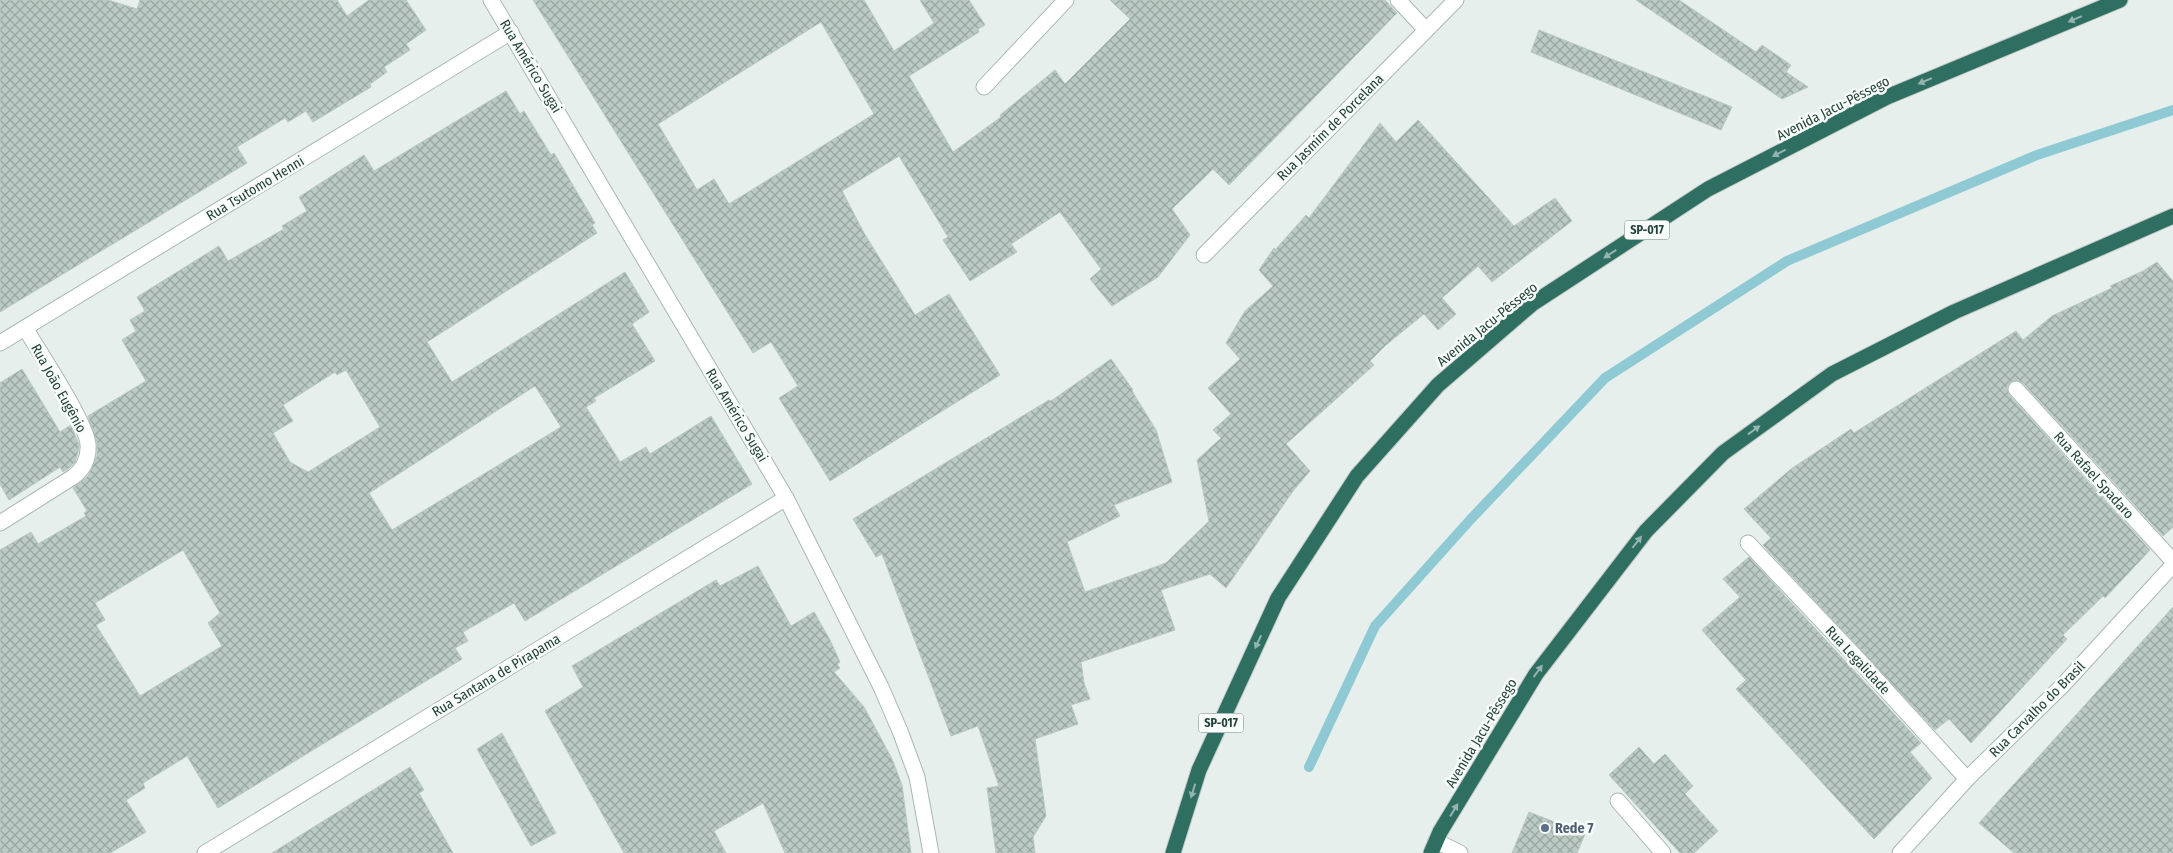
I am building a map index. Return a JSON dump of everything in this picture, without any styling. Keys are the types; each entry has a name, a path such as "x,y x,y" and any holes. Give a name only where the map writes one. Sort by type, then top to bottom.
{"highway":[{"name":"Avenida Jacu-Pêssego","path":"1173,853 1199,770 1278,598 1357,476 1438,385 1532,304 1708,189 1887,97 2120,0"},
{"name":"Avenida Jacu-Pêssego","path":"1434,847 1536,674 1646,531 1723,453 1832,374 1954,312 2173,216"}],"street":[{"name":"Rua Américo Sugai","path":"492,0 786,498 900,731 917,777 931,853"},
{"path":"984,87 1066,0"},
{"path":"1398,0 1426,30"},
{"name":"Rua Jasmim de Porcelana","path":"1204,255 1456,0"},
{"name":"Rua Tsutomo Henni","path":"0,344 511,32"},
{"name":"Rua João Eugênio","path":"0,523 83,470 88,453 85,429 25,328"},
{"name":"Rua Rafael Spadaro","path":"2016,389 2173,561"},
{"name":"Rua Santana de Pirapama","path":"205,853 786,498"},
{"name":"Rua Legalidade","path":"1748,543 1855,656 1967,779"},
{"name":"Rua Carvalho do Brasil","path":"1900,853 1967,779 2063,685 2173,565"},
{"path":"1618,801 1663,853"},
{"path":"1434,847 1460,853"}],"building":[{"path":"0,0 108,0 137,9 140,0 337,0 347,16 369,0 406,0 426,30 406,44 410,50 384,67 387,72 370,84 371,87 313,122 306,111 288,122 285,118 237,147 247,163 0,312"},
{"path":"533,0 864,0 894,51 934,23 920,0 969,0 985,25 978,29 979,32 909,76 953,152 1001,117 1000,115 1055,70 1065,84 1130,19 1110,0 1385,0 1397,13 1229,185 1213,169 1172,209 1190,235 1158,277 1112,306 1090,279 1101,269 1060,212 1011,244 1017,252 970,281 943,240 948,237 899,156 842,191 864,233 915,315 949,294 1000,375 830,481 779,398 798,386 771,342 753,353","holes":["821,22 874,114 729,204 714,179 697,190 658,124"]},
{"path":"1636,0 1679,0 1756,52 1762,45 1791,65 1786,72 1808,87 1782,99"},
{"path":"1539,30 1732,107 1721,130 1531,52"},
{"path":"506,91 520,114 524,111 551,155 554,153 595,223 592,225 597,233 427,342 452,382 625,272 649,312 632,324 655,361 594,398 596,401 586,407 620,462 646,447 650,454 711,416 752,484 525,621 514,603 463,632 468,641 455,648 462,659 218,808 187,756 143,783 145,788 126,800 146,832 110,853 0,853 0,550 31,532 38,544 86,516 84,513 87,511 73,488 88,476 97,456 97,442 88,416 146,381 122,340 136,331 130,320 145,311 137,297 219,246 228,261 284,229 282,226 307,211 299,197 364,155 374,171","holes":["346,370 380,427 308,472 290,462 273,433 293,421 283,405 335,372 337,375","535,386 561,427 392,530 369,493","183,550 220,613 208,623 222,646 140,696 96,625 105,620 95,603"]},
{"path":"1418,120 1514,226 1555,198 1572,221 1492,282 1478,266 1442,298 1456,314 1438,330 1424,314 1386,345 1370,361 1374,365 1286,444 1310,471 1293,491 1226,588 1210,574 1161,590 1175,630 1081,662 1084,683 1090,699 1071,705 1078,724 1035,739 1046,816 1033,837 1035,853 996,853 987,788 999,786 978,726 951,736 882,554 876,557 853,519 1049,400 1051,401 1111,359 1133,390 1156,430 1172,482 1114,505 1120,516 1067,542 1085,592 1166,563 1209,521 1197,460 1221,438 1213,430 1231,414 1208,388 1240,359 1226,343 1245,311 1273,286 1259,270 1274,248 1275,250 1306,215 1309,218 1380,123 1396,142"},
{"path":"2157,262 2173,281 2173,527 2163,536 2023,383 2018,380 2010,382 2007,387 2009,395 2150,550 2105,598 2103,596 2063,635 2067,639 1971,743 1949,719 1935,730 1763,545 1771,538 1744,509 1791,469 1851,429 1854,433 2016,331 2023,340 2052,316 2112,288 2110,286 2143,271"},
{"path":"22,369 60,432 71,425 79,445 75,462 68,469 63,472 60,467 9,500 0,484 0,383"},
{"path":"1749,557 1921,743 1910,752 1932,778 1874,839 1736,689 1746,680 1702,630 1740,597 1723,579"},
{"path":"758,566 791,626 814,612 830,640 840,662 837,664 840,668 834,672 864,707 892,759 902,785 911,853 785,853 763,803 714,831 726,853 624,853 545,711 583,687 572,666 716,580 720,586"},
{"path":"2173,607 2173,853 2014,853 1979,823"},
{"path":"502,733 556,833 531,846 477,749"},
{"path":"1639,747 1654,764 1665,754 1693,786 1685,794 1718,831 1694,853 1680,853 1609,775"},
{"path":"410,767 424,790 419,793 453,853 272,853"},
{"name":"Rede 7","path":"1529,812 1585,834 1577,853 1512,853"}],"waterway":[{"path":"1309,767 1375,626 1470,520 1605,378 1787,261 2037,155 2173,110"}],"place":[{"name":"Rede 7","path":"1545,828"}]}
